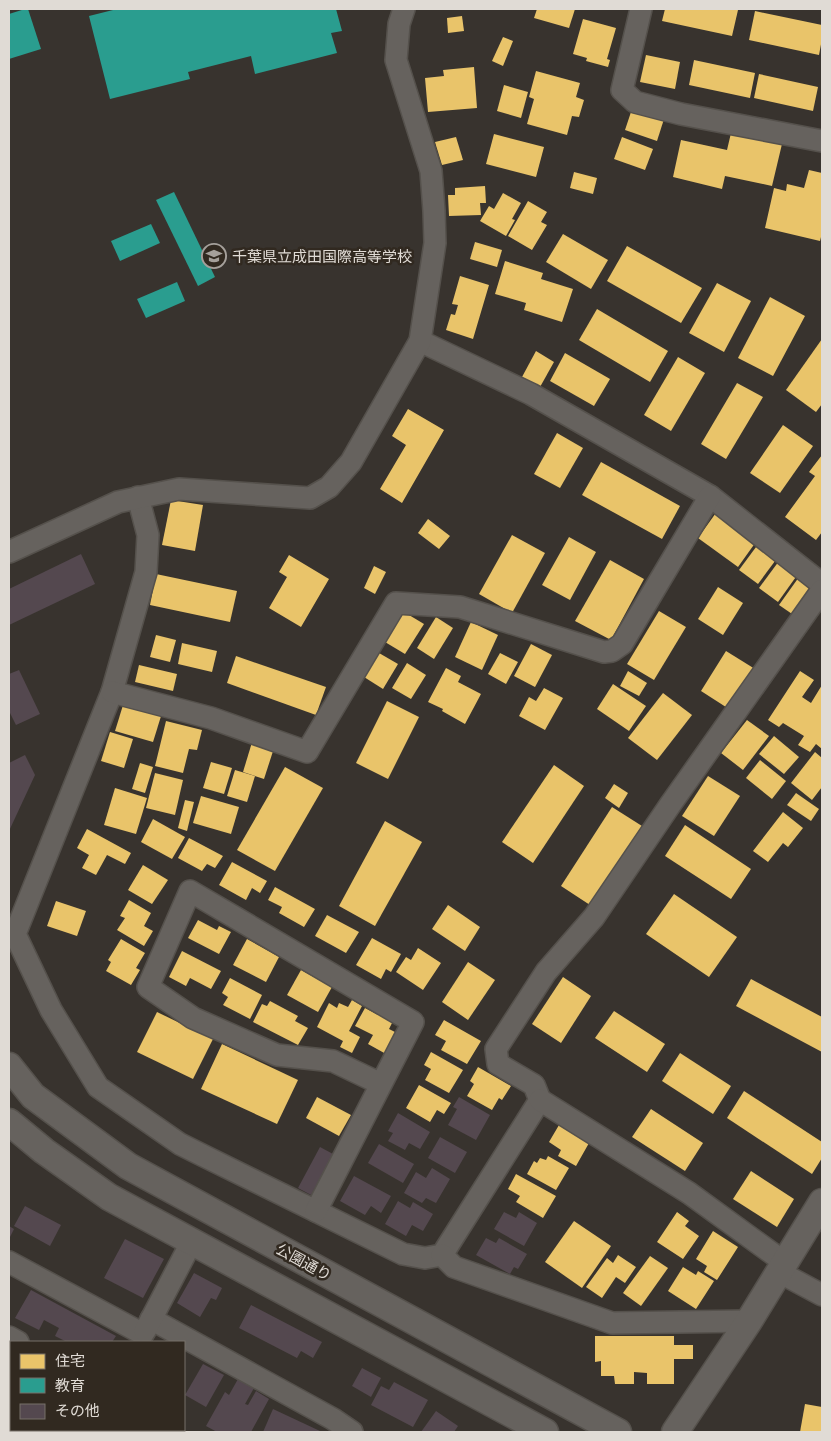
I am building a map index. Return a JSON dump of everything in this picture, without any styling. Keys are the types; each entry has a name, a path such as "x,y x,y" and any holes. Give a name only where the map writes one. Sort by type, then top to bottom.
{"street":[{"path":"9,552 118,502 179,488 310,498 329,487 351,462 420,341 435,243 431,171 396,60 399,24 404,9"},
{"path":"641,9 622,90 635,102 681,114 822,141"},
{"path":"420,341 531,394 710,496 822,584"},
{"path":"112,692 211,718 307,752 396,604 460,607 604,652 612,651 622,644 710,496"},
{"path":"138,497 148,535 146,572 112,692 15,934 51,1010 98,1086 180,1144 403,1254 425,1258 442,1255 540,1100"},
{"path":"822,590 670,805 594,917 546,972 496,1049 498,1064 534,1086 540,1100 689,1193 781,1267 822,1295"},
{"path":"316,1211 413,1022 190,892 148,987 193,1018 277,1055 333,1061 381,1084"},
{"name":"公園通り","path":"9,1067 33,1096 128,1166 618,1432"},
{"path":"9,1114 33,1096"},
{"path":"9,1122 44,1151 108,1197 545,1432"},
{"path":"675,1432 749,1321 822,1202"},
{"path":"144,1332 191,1243"},
{"path":"442,1255 454,1267 612,1323 749,1321"},
{"path":"9,1262 164,1341"},
{"path":"185,1351 333,1419 352,1432"}],"building: 住宅":[{"path":"537,9 575,9 569,28 534,18"},
{"path":"665,9 738,10 732,36 662,21"},
{"path":"755,11 822,25 819,55 749,40"},
{"path":"462,16 464,31 448,33 447,18"},
{"path":"583,19 616,28 607,59 610,60 608,67 586,61 587,58 573,54"},
{"path":"503,37 513,41 503,66 492,61"},
{"path":"646,55 680,62 675,89 640,82"},
{"path":"694,60 755,73 750,98 689,85"},
{"path":"474,67 477,108 428,112 425,78 444,76 443,70"},
{"path":"536,71 580,83 576,97 584,100 579,117 572,116 567,135 527,124 534,99 529,97"},
{"path":"759,74 818,87 813,111 754,98"},
{"path":"504,85 528,92 521,118 497,111"},
{"path":"632,109 664,119 657,141 625,130"},
{"path":"731,133 782,144 772,186 725,176 722,189 673,177 681,140 727,150"},
{"path":"494,134 544,147 536,177 486,164"},
{"path":"456,137 463,160 442,165 435,142"},
{"path":"622,137 653,149 645,170 614,159"},
{"path":"809,170 822,173 822,233 820,241 765,228 774,188 786,191 787,184 804,188"},
{"path":"574,172 597,178 593,194 570,188"},
{"path":"485,186 486,203 480,203 481,215 449,216 448,195 455,195 455,188"},
{"path":"503,193 521,203 512,219 515,220 506,236 480,221 489,206 494,209"},
{"path":"528,201 547,212 541,222 547,225 532,250 508,236"},
{"path":"563,234 608,260 591,289 546,262"},
{"path":"475,242 502,250 497,267 470,259"},
{"path":"627,246 702,288 681,323 607,281"},
{"path":"505,261 543,273 541,279 573,289 562,322 524,310 526,303 495,294"},
{"path":"460,276 489,285 473,339 446,330 451,314 455,315 458,305 452,304"},
{"path":"717,283 751,301 724,352 689,333"},
{"path":"770,297 805,316 773,376 738,358"},
{"path":"597,309 668,351 650,382 579,340"},
{"path":"822,339 822,404 816,412 786,390"},
{"path":"536,351 554,362 540,387 522,377"},
{"path":"565,353 610,379 594,406 550,381"},
{"path":"678,357 705,373 671,431 644,415"},
{"path":"737,383 763,397 726,459 701,444"},
{"path":"408,409 444,430 402,503 380,489 406,445 392,436"},
{"path":"783,425 813,446 780,493 750,473"},
{"path":"557,433 583,448 560,488 534,474"},
{"path":"822,455 822,532 816,540 785,517 815,476 809,472"},
{"path":"601,462 680,506 662,539 582,495"},
{"path":"171,500 203,505 195,551 162,545"},
{"path":"718,510 758,539 738,567 698,538"},
{"path":"428,519 450,536 439,549 418,533"},
{"path":"512,535 545,553 512,613 479,594"},
{"path":"569,537 596,552 570,600 542,585"},
{"path":"759,543 778,557 758,584 739,570"},
{"path":"289,555 329,579 301,627 269,608 287,577 279,572"},
{"path":"610,560 644,579 611,640 575,621"},
{"path":"779,561 798,574 778,602 759,588"},
{"path":"374,566 386,572 375,594 364,588"},
{"path":"156,574 237,591 230,622 150,605"},
{"path":"799,577 815,588 795,616 779,605"},
{"path":"718,587 743,603 723,635 698,619"},
{"path":"659,611 686,627 654,680 627,664"},
{"path":"404,612 424,624 405,654 385,642"},
{"path":"436,617 453,628 434,659 417,648"},
{"path":"471,622 498,635 482,670 455,657"},
{"path":"156,635 176,640 170,662 150,657"},
{"path":"182,643 217,651 212,672 178,664"},
{"path":"531,644 552,655 535,687 514,676"},
{"path":"726,651 755,669 729,709 701,691"},
{"path":"379,653 398,664 383,689 364,677"},
{"path":"500,653 518,662 506,684 488,674"},
{"path":"236,656 326,687 316,715 227,683"},
{"path":"407,663 426,675 411,699 392,688"},
{"path":"139,665 177,674 173,691 135,682"},
{"path":"446,668 461,676 458,682 481,694 465,724 442,711 443,709 428,702"},
{"path":"628,671 647,683 639,696 620,686"},
{"path":"800,671 814,680 802,697 811,703 822,685 822,749 816,744 810,752 798,745 804,736 783,723 779,727 768,720"},
{"path":"613,684 646,706 629,731 597,709"},
{"path":"544,688 563,698 545,730 519,716 529,697 536,701"},
{"path":"663,693 692,715 657,760 628,738"},
{"path":"387,701 419,717 388,779 356,763"},
{"path":"124,702 162,713 153,742 115,731"},
{"path":"747,720 769,736 743,770 721,753"},
{"path":"166,721 202,730 197,750 189,749 183,773 155,766"},
{"path":"110,732 133,739 124,768 101,761"},
{"path":"774,736 799,757 784,774 759,754"},
{"path":"253,739 275,745 264,779 243,772"},
{"path":"815,752 822,758 822,787 812,800 791,783"},
{"path":"760,760 786,781 772,799 746,778"},
{"path":"211,762 232,768 224,794 203,788"},
{"path":"140,763 153,767 145,793 132,789"},
{"path":"554,765 584,786 533,863 502,842"},
{"path":"285,767 323,788 275,871 237,850"},
{"path":"235,770 255,776 247,802 227,796"},
{"path":"155,773 183,780 175,815 146,808"},
{"path":"708,776 740,796 714,836 682,816"},
{"path":"614,784 628,793 619,808 605,798"},
{"path":"115,788 147,798 136,834 104,825"},
{"path":"796,793 819,809 811,821 787,805"},
{"path":"201,796 239,807 231,834 193,823"},
{"path":"185,800 194,802 187,831 178,828"},
{"path":"612,807 642,826 590,905 561,886"},
{"path":"783,812 803,828 788,847 783,843 768,862 753,851"},
{"path":"153,819 185,837 172,859 141,842"},
{"path":"385,821 422,842 375,926 339,906"},
{"path":"685,825 751,869 731,899 665,856"},
{"path":"87,829 131,853 125,864 107,855 96,875 82,868 89,855 77,848"},
{"path":"189,838 223,856 215,868 207,864 202,871 178,858"},
{"path":"232,862 267,881 260,893 252,888 246,900 219,885"},
{"path":"143,865 168,880 152,904 128,890"},
{"path":"275,887 315,909 304,927 279,913 282,907 268,900"},
{"path":"674,894 737,937 709,977 646,934"},
{"path":"129,900 151,913 144,926 153,931 144,946 117,930 125,918 120,916"},
{"path":"56,901 86,911 77,936 47,926"},
{"path":"448,905 480,927 465,951 432,929"},
{"path":"327,915 359,932 346,953 315,936"},
{"path":"198,920 217,930 219,926 231,932 219,954 188,938"},
{"path":"372,938 401,954 391,972 386,969 381,979 356,965"},
{"path":"121,939 145,953 136,968 140,970 131,985 106,971 111,962 108,960"},
{"path":"247,939 279,957 266,982 233,965"},
{"path":"418,948 441,963 423,990 396,972 406,957 411,960"},
{"path":"182,951 221,971 211,989 190,978 186,986 169,977"},
{"path":"468,962 495,980 468,1020 442,1002"},
{"path":"301,970 332,987 318,1012 287,995"},
{"path":"563,977 591,996 561,1043 532,1024"},
{"path":"230,978 262,995 250,1019 223,1005 228,997 222,993"},
{"path":"751,979 822,1017 822,1052 736,1006"},
{"path":"352,1000 362,1006 349,1031 360,1037 352,1053 340,1047 343,1041 317,1027 329,1003 337,1008 339,1003 348,1007"},
{"path":"270,1001 298,1016 295,1021 308,1028 298,1045 253,1022 262,1004 267,1006"},
{"path":"365,1008 378,1015 380,1011 394,1019 389,1029 397,1033 386,1054 368,1044 373,1035 355,1026"},
{"path":"614,1011 665,1044 647,1072 595,1038"},
{"path":"157,1012 213,1039 193,1079 137,1052"},
{"path":"444,1020 481,1041 467,1064 441,1050 446,1041 435,1035"},
{"path":"222,1044 298,1080 277,1124 201,1089"},
{"path":"431,1052 463,1070 449,1093 425,1080 431,1069 424,1065"},
{"path":"680,1053 731,1086 713,1114 662,1081"},
{"path":"478,1067 511,1086 502,1100 499,1098 492,1110 467,1096 474,1084 470,1081"},
{"path":"419,1085 451,1103 444,1114 437,1110 430,1122 406,1108"},
{"path":"744,1091 822,1142 822,1158 812,1174 727,1118"},
{"path":"317,1097 351,1115 339,1136 306,1118"},
{"path":"651,1109 703,1143 685,1171 632,1137"},
{"path":"559,1125 589,1143 576,1166 558,1156 561,1150 549,1142"},
{"path":"548,1156 569,1168 556,1190 527,1174 534,1161 537,1163 540,1158 546,1160"},
{"path":"751,1171 794,1199 777,1227 733,1199"},
{"path":"516,1174 556,1196 543,1218 516,1202 520,1196 508,1189"},
{"path":"677,1212 689,1221 685,1226 699,1236 683,1259 657,1242"},
{"path":"574,1221 611,1246 582,1288 545,1262"},
{"path":"713,1231 738,1247 717,1280 704,1272 707,1266 696,1259"},
{"path":"618,1255 636,1267 625,1283 616,1277 602,1298 586,1287 607,1258 613,1263"},
{"path":"650,1256 668,1268 641,1306 623,1293"},
{"path":"683,1267 696,1275 698,1271 714,1281 696,1309 668,1291"},
{"path":"595,1336 674,1336 674,1345 693,1345 693,1359 674,1359 674,1384 647,1384 647,1373 634,1372 634,1384 615,1384 614,1376 601,1376 601,1361 595,1362"},
{"path":"805,1404 822,1407 822,1432 800,1432"}],"building: 教育":[{"path":"28,9 41,49 9,59 9,14"},
{"path":"117,9 336,9 342,31 331,33 337,53 255,74 251,56 188,72 190,79 110,99 89,16"},
{"path":"174,192 215,277 198,286 156,200"},
{"path":"151,224 160,243 120,261 111,241"},
{"path":"177,282 185,301 146,318 137,299"}],"building: その他":[{"path":"81,554 95,584 9,625 9,589"},
{"path":"19,670 40,714 16,725 9,711 9,674"},
{"path":"25,755 35,775 9,831 9,763"},
{"path":"459,1097 490,1115 476,1140 448,1125 457,1109 453,1107"},
{"path":"398,1113 430,1132 420,1149 409,1143 405,1150 388,1141 393,1133 388,1131"},
{"path":"440,1137 467,1152 455,1173 428,1158"},
{"path":"379,1144 414,1164 403,1183 368,1163"},
{"path":"320,1147 333,1154 311,1195 298,1188"},
{"path":"432,1168 450,1179 436,1203 426,1198 422,1203 404,1193 416,1172 426,1178"},
{"path":"354,1176 391,1196 381,1213 371,1206 365,1215 340,1201"},
{"path":"398,1201 410,1208 413,1202 433,1214 423,1231 412,1225 406,1236 385,1224"},
{"path":"25,1206 61,1225 50,1246 14,1226"},
{"path":"504,1212 516,1218 519,1212 537,1223 524,1246 494,1229"},
{"path":"9,1226 14,1229 9,1239"},
{"path":"486,1238 496,1243 499,1238 527,1254 518,1269 514,1267 510,1274 476,1255"},
{"path":"125,1239 164,1259 143,1298 104,1278"},
{"path":"194,1273 222,1288 216,1300 211,1298 200,1317 177,1303"},
{"path":"31,1290 116,1336 113,1341 65,1341 55,1336 59,1328 44,1320 39,1330 15,1318"},
{"path":"251,1305 322,1342 313,1358 301,1351 297,1358 239,1328"},
{"path":"203,1364 224,1375 206,1407 185,1395"},
{"path":"362,1368 381,1378 371,1397 352,1386"},
{"path":"238,1379 254,1388 245,1404 248,1405 256,1391 269,1399 251,1432 217,1432 206,1426 225,1392 229,1395"},
{"path":"394,1382 428,1400 413,1427 371,1405 381,1386 389,1390"},
{"path":"273,1409 320,1431 320,1432 263,1432"},
{"path":"436,1411 458,1426 454,1432 421,1432"}],"place":[{"name":"千葉県立成田国際高等学校","path":"214,256"}]}
